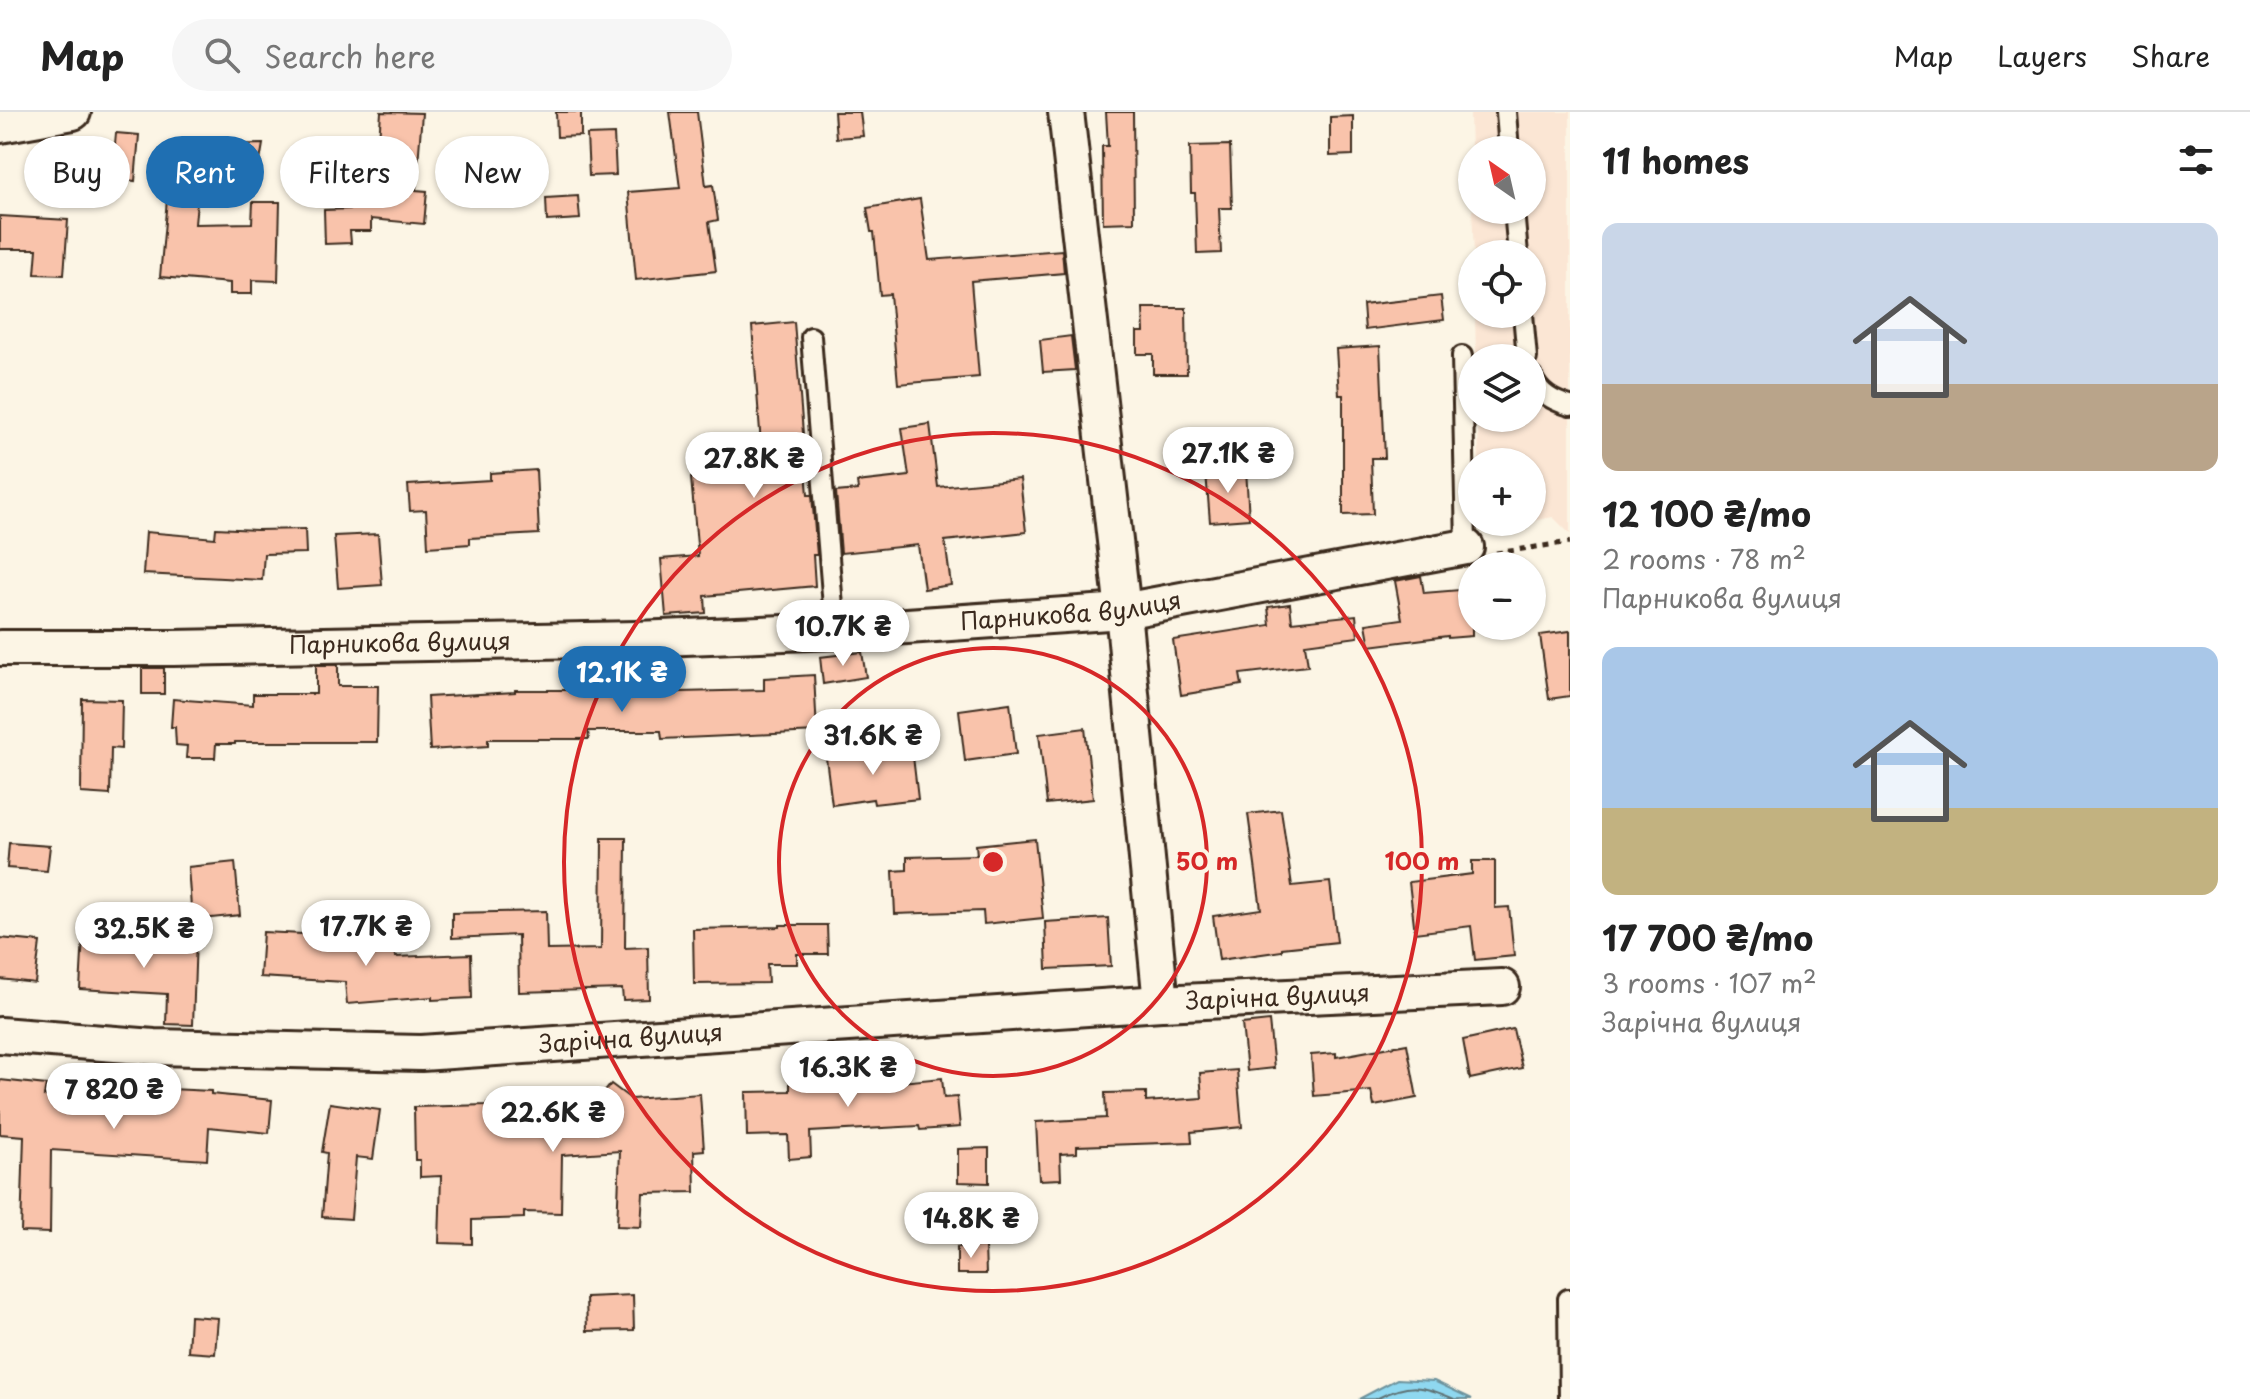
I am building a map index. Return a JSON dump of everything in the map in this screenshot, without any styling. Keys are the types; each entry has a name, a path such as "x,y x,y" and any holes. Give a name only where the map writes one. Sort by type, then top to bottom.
{"street":[{"path":"0,125 73,112"},
{"path":"1066,112 1123,611 1161,1003"},
{"name":"Парникова вулиця","path":"0,648 173,648 620,639 835,631 1123,611 1466,547"},
{"name":"Зарічна вулиця","path":"0,1035 154,1047 421,1053 1161,1003 1502,987"}],"lane":[{"path":"1506,112 1508,136"},
{"path":"811,337 835,631"},
{"path":"1546,395 1552,401 1570,406"},
{"path":"1464,432 1466,547"},
{"path":"1569,1399 1570,1299"}],"path":[{"path":"1466,547 1496,554 1570,542"}],"shaded area":[{"path":"1470,112 1570,112 1570,534 1553,517 1546,518 1546,448 1479,448 1478,432 1546,432 1546,344 1476,344 1475,328 1546,328 1546,240 1473,240 1473,224 1546,224 1546,136 1471,136"}],"water":[{"path":"1397,1379 1434,1381 1472,1399 1359,1399"}],"building":[{"path":"381,112 422,113 419,152 419,136 379,136"},
{"path":"556,112 581,112 581,136 557,137"},
{"path":"670,112 697,112 706,186 713,185 718,220 709,222 716,271 636,280 628,192 680,188"},
{"path":"834,112 860,112 863,136 836,138"},
{"path":"1106,112 1133,112 1134,222 1103,223 1102,146 1108,146"},
{"path":"1353,116 1353,155 1330,156 1330,117"},
{"path":"116,133 139,135 135,181 130,180 130,136 116,136"},
{"path":"614,134 616,175 589,176 587,135"},
{"path":"1230,145 1232,208 1219,208 1221,253 1197,254 1190,146"},
{"path":"419,190 427,191 424,224 371,219 371,231 350,231 351,243 325,244 324,210 419,208"},
{"path":"578,196 580,219 547,221 549,198"},
{"path":"920,199 929,260 1062,250 1064,273 971,281 979,377 898,384 890,294 880,295 874,232 871,232 867,208"},
{"path":"264,202 280,202 278,281 252,280 252,294 230,294 230,283 160,277 166,208 196,208 195,224 252,223 253,208 264,208"},
{"path":"0,216 68,220 64,275 35,274 37,249 0,249"},
{"path":"1441,296 1444,320 1365,330 1363,305"},
{"path":"1143,308 1186,308 1187,374 1153,374 1153,354 1137,354 1137,332 1144,332"},
{"path":"794,322 808,495 812,495 817,555 813,555 815,586 705,596 706,613 666,616 661,559 698,556 691,478 763,471 752,326"},
{"path":"1071,336 1075,370 1043,372 1040,340"},
{"path":"1380,346 1385,458 1371,458 1373,514 1343,515 1343,395 1339,395 1336,349"},
{"path":"930,424 938,487 1020,479 1026,532 945,541 951,585 924,589 918,545 841,553 836,492 858,490 857,482 909,476 902,428"},
{"path":"1246,469 1249,519 1210,522 1206,472"},
{"path":"536,470 539,534 470,538 470,544 428,547 426,510 410,511 408,485 490,480 490,473"},
{"path":"216,528 305,529 306,553 264,554 262,580 143,574 146,532 215,538"},
{"path":"378,534 382,585 338,588 334,536"},
{"path":"1421,576 1424,593 1458,590 1458,637 1370,646 1366,624 1402,619 1395,581"},
{"path":"1290,604 1292,622 1356,615 1358,637 1305,644 1308,666 1240,674 1242,685 1181,695 1173,640 1270,625 1268,607"},
{"path":"1570,631 1570,696 1549,699 1541,640 1546,640 1546,634"},
{"path":"862,652 866,677 823,684 820,657"},
{"path":"316,665 338,665 338,686 378,686 377,742 235,742 216,744 215,758 186,758 187,746 176,745 175,727 171,727 173,699 253,705 253,694 316,694"},
{"path":"142,668 164,668 164,694 142,694"},
{"path":"814,675 817,732 662,739 661,731 588,731 589,739 488,739 488,746 430,750 427,697 515,690 638,690 638,693 764,690 764,678"},
{"path":"82,699 122,700 121,749 111,748 110,795 81,793"},
{"path":"1010,703 1016,754 965,761 959,710"},
{"path":"1085,728 1093,799 1047,804 1039,734"},
{"path":"912,748 918,799 874,804 873,799 832,805 826,758"},
{"path":"1281,810 1292,886 1330,882 1337,942 1219,960 1213,916 1261,909 1248,814"},
{"path":"602,838 626,838 625,948 648,947 649,999 623,1000 622,989 519,992 518,935 452,938 452,913 546,911 547,950 601,949"},
{"path":"1035,839 1043,918 984,924 983,911 895,914 893,871 907,870 907,857 977,855 976,845"},
{"path":"9,843 50,846 47,871 7,868"},
{"path":"1472,861 1495,861 1495,908 1509,907 1514,956 1475,960 1471,926 1415,933 1409,882 1472,874"},
{"path":"235,862 240,915 192,920 188,867"},
{"path":"1108,918 1111,966 1047,969 1045,922"},
{"path":"827,925 828,954 797,954 797,964 767,964 768,983 694,984 693,929"},
{"path":"263,932 322,935 322,941 393,934 395,957 471,954 472,998 432,1000 432,997 347,1004 345,982 260,977"},
{"path":"83,935 169,940 169,937 196,937 193,1025 166,1024 167,994 80,989"},
{"path":"0,938 40,942 35,983 0,979"},
{"path":"1269,1021 1274,1068 1247,1071 1242,1024"},
{"path":"1513,1029 1522,1068 1470,1079 1463,1040"},
{"path":"1407,1044 1417,1098 1374,1106 1371,1091 1314,1096 1311,1055 1336,1053 1336,1057"},
{"path":"1237,1070 1242,1127 1191,1132 1192,1142 1077,1146 1077,1153 1060,1154 1061,1179 1039,1180 1036,1122 1106,1118 1105,1093 1146,1092 1146,1102 1202,1098 1200,1073"},
{"path":"880,1078 880,1084 942,1078 944,1098 957,1097 960,1127 810,1132 811,1157 789,1159 788,1135 747,1136 746,1092 790,1091 790,1083"},
{"path":"0,1080 46,1085 44,1096 149,1105 150,1088 211,1091 211,1094 272,1100 269,1133 209,1127 207,1160 51,1150 50,1233 21,1232 24,1136 0,1134"},
{"path":"611,1084 631,1099 700,1094 704,1150 694,1151 695,1192 643,1193 641,1227 617,1226 620,1151 562,1155 561,1213 524,1212 524,1218 472,1220 472,1244 439,1243 441,1176 420,1177 420,1160 415,1160 414,1107 599,1099"},
{"path":"330,1103 380,1110 373,1159 356,1157 351,1219 322,1217 327,1153 322,1152"},
{"path":"989,1148 989,1183 958,1182 958,1149"},
{"path":"985,1246 986,1274 957,1274 957,1247"},
{"path":"633,1295 634,1330 587,1331 586,1297"},
{"path":"190,1316 218,1318 215,1354 188,1352"}]}
